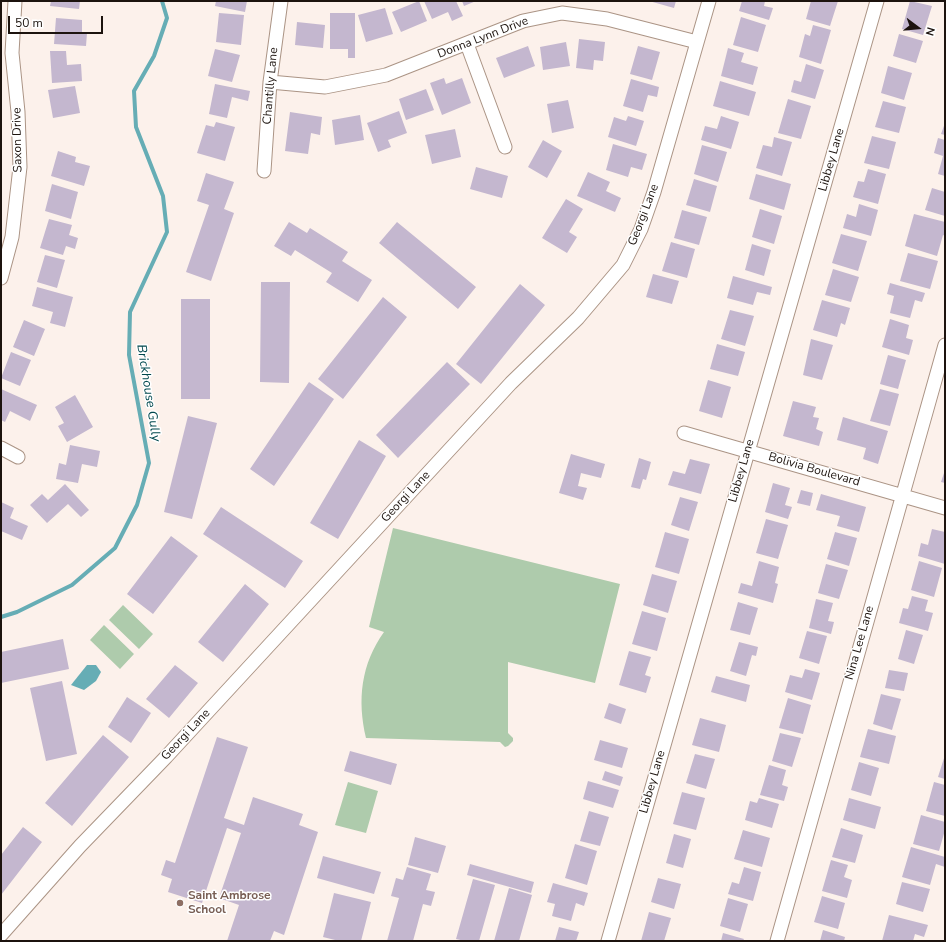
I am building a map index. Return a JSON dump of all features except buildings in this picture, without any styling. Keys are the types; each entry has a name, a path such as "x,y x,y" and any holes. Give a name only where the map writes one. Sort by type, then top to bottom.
{"street":[{"name":"Saxon Drive","path":"1,278 12,237 20,167 18,112 12,53 15,1"},
{"name":"Chantilly Lane","path":"264,171 270,82 281,1"},
{"name":"Georgi Lane","path":"1,935 80,846 166,757 511,383 578,318 623,264 641,229 654,192 709,1"},
{"name":"Libbey Lane","path":"608,941 877,1"},
{"name":"Donna Lynn Drive","path":"270,82 325,88 386,74 467,44 523,21 562,13 607,19 697,42"},
{"path":"467,44 505,147"},
{"name":"Nina Lee Lane","path":"777,941 945,345"},
{"name":"Bolivia Boulevard","path":"684,433 945,508"},
{"path":"1,448 18,457"}],"green space":[{"path":"393,528 620,584 595,683 508,662 508,733 513,738 513,741 505,747 500,742 366,738 362,710 363,683 370,657 384,632 369,627"},
{"path":"123,605 153,634 139,649 109,620"},
{"path":"104,625 134,654 120,669 90,640"},
{"path":"348,782 378,791 366,833 335,825"}],"water":[{"path":"87,665 96,665 101,672 96,681 84,690 71,685"}],"waterway":[{"name":"Brickhouse Gully","path":"1,617 17,612 72,585 115,548 137,505 149,463 129,355 130,312 167,232 163,196 136,127 134,91 154,56 167,18 162,1"}],"place":[{"name":"Saint Ambrose School","path":"180,903"}]}
